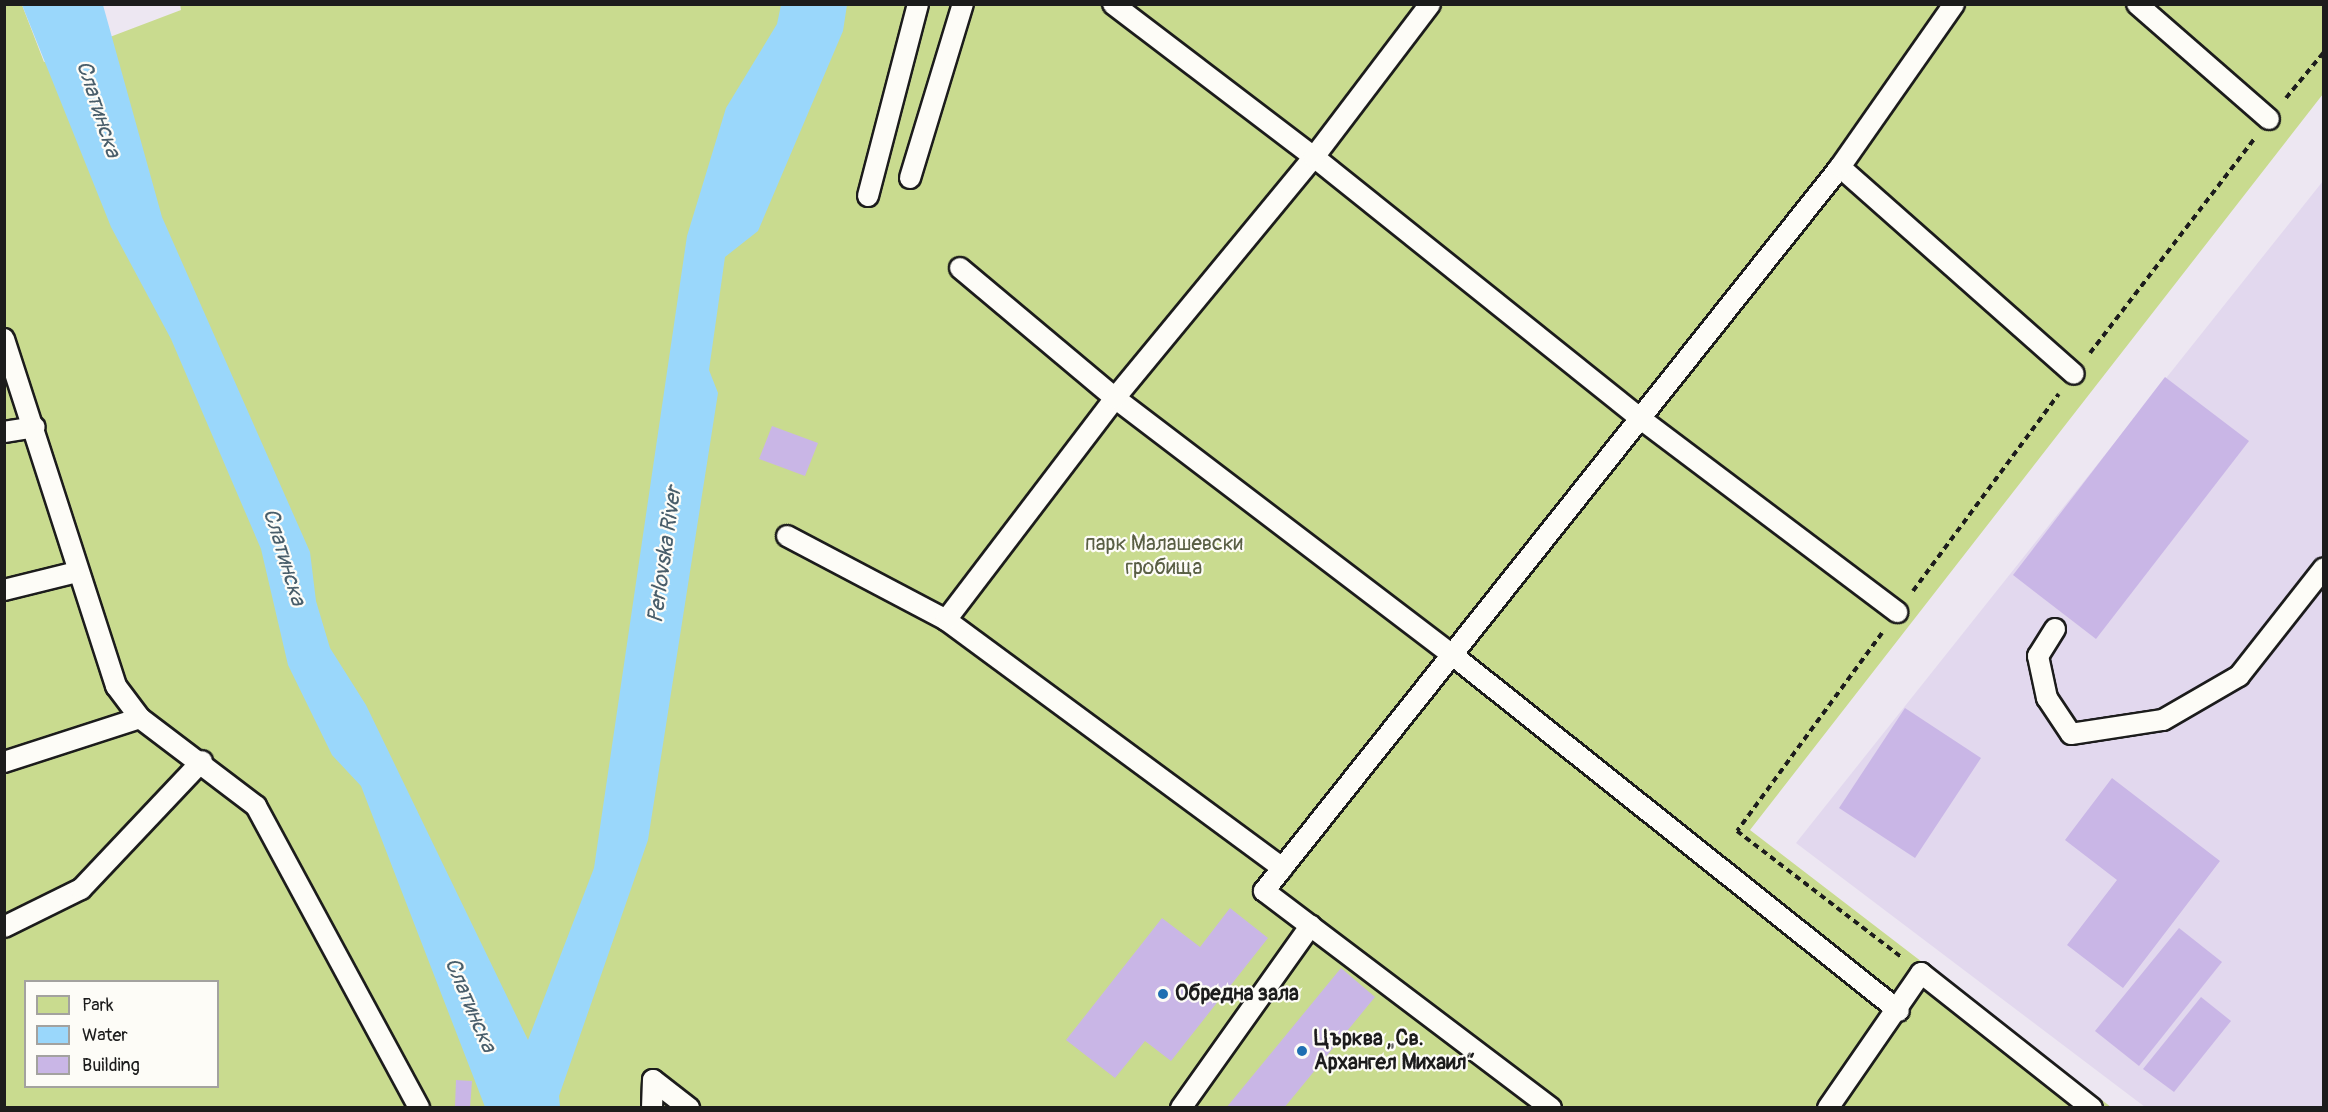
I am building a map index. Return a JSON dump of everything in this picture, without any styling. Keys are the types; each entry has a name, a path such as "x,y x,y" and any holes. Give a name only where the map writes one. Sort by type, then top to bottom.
{"lane":[{"path":"868,196 918,4"},
{"path":"910,178 963,4"},
{"path":"1113,4 1314,157 1641,419 1897,612"},
{"path":"946,620 1115,398 1314,157 1430,4"},
{"path":"1551,1107 1264,891 1450,653 1641,419 1840,167 1954,4"},
{"path":"2137,4 2269,120"},
{"path":"1840,167 2074,374"},
{"path":"960,268 1115,398 1450,653 1899,1011"},
{"path":"4,339 35,427 77,572 116,686 140,718 202,761 256,806 419,1107"},
{"path":"4,432 35,427"},
{"path":"787,536 946,620 1282,868"},
{"path":"2055,629 2038,656 2047,698 2071,734 2163,720 2239,676 2324,568"},
{"path":"4,591 77,572"},
{"path":"4,762 140,718"},
{"path":"4,927 81,889 202,761"},
{"path":"1181,1107 1311,925"},
{"path":"1828,1107 1899,1011 1921,973 2092,1107"},
{"path":"652,1107 652,1080 689,1107"}],"path":[{"path":"1921,973 1737,831 2074,374 2324,52"}],"shaded area":[{"path":"2323,181 2323,1107 2145,1107 1796,843"}],"green space":[{"name":"парк Малашевски гробища","path":"180,4 2323,5 2323,94 1750,830 2111,1107 5,1108 5,5 22,5 44,62 181,10"}],"water":[{"path":"22,5 103,5 162,217 310,552 316,601 330,648 366,705 528,1040 594,868 687,236 726,108 777,24 781,5 847,5 843,31 758,231 725,257 709,370 718,393 648,840 559,1096 560,1107 485,1107 361,786 332,755 288,665 261,549 171,339 111,227"}],"building":[{"path":"2165,377 2249,441 2096,639 2013,575"},
{"path":"772,426 818,443 805,476 759,459"},
{"path":"1905,708 1981,758 1915,858 1839,808"},
{"path":"2112,778 2220,861 2123,988 2067,945 2117,880 2065,840"},
{"name":"Обредна зала","path":"1230,908 1268,938 1171,1061 1145,1041 1115,1078 1066,1040 1162,918 1200,947"},
{"path":"2179,928 2222,962 2139,1066 2095,1031"},
{"name":"Църква „Св. Архангел Михаил“","path":"1341,968 1375,997 1284,1108 1226,1108"},
{"path":"2201,997 2231,1021 2174,1092 2143,1069"},
{"path":"456,1080 472,1081 470,1108 455,1106"}],"place":[{"name":"Обредна зала","path":"1163,994"},
{"name":"Църква „Св. Архангел Михаил“","path":"1302,1051"}],"water label":[{"name":"Слатинска","path":"98,109"},
{"name":"Perlovska River","path":"665,555"},
{"name":"Слатинска","path":"284,557"},
{"name":"Слатинска","path":"470,1005"}]}
